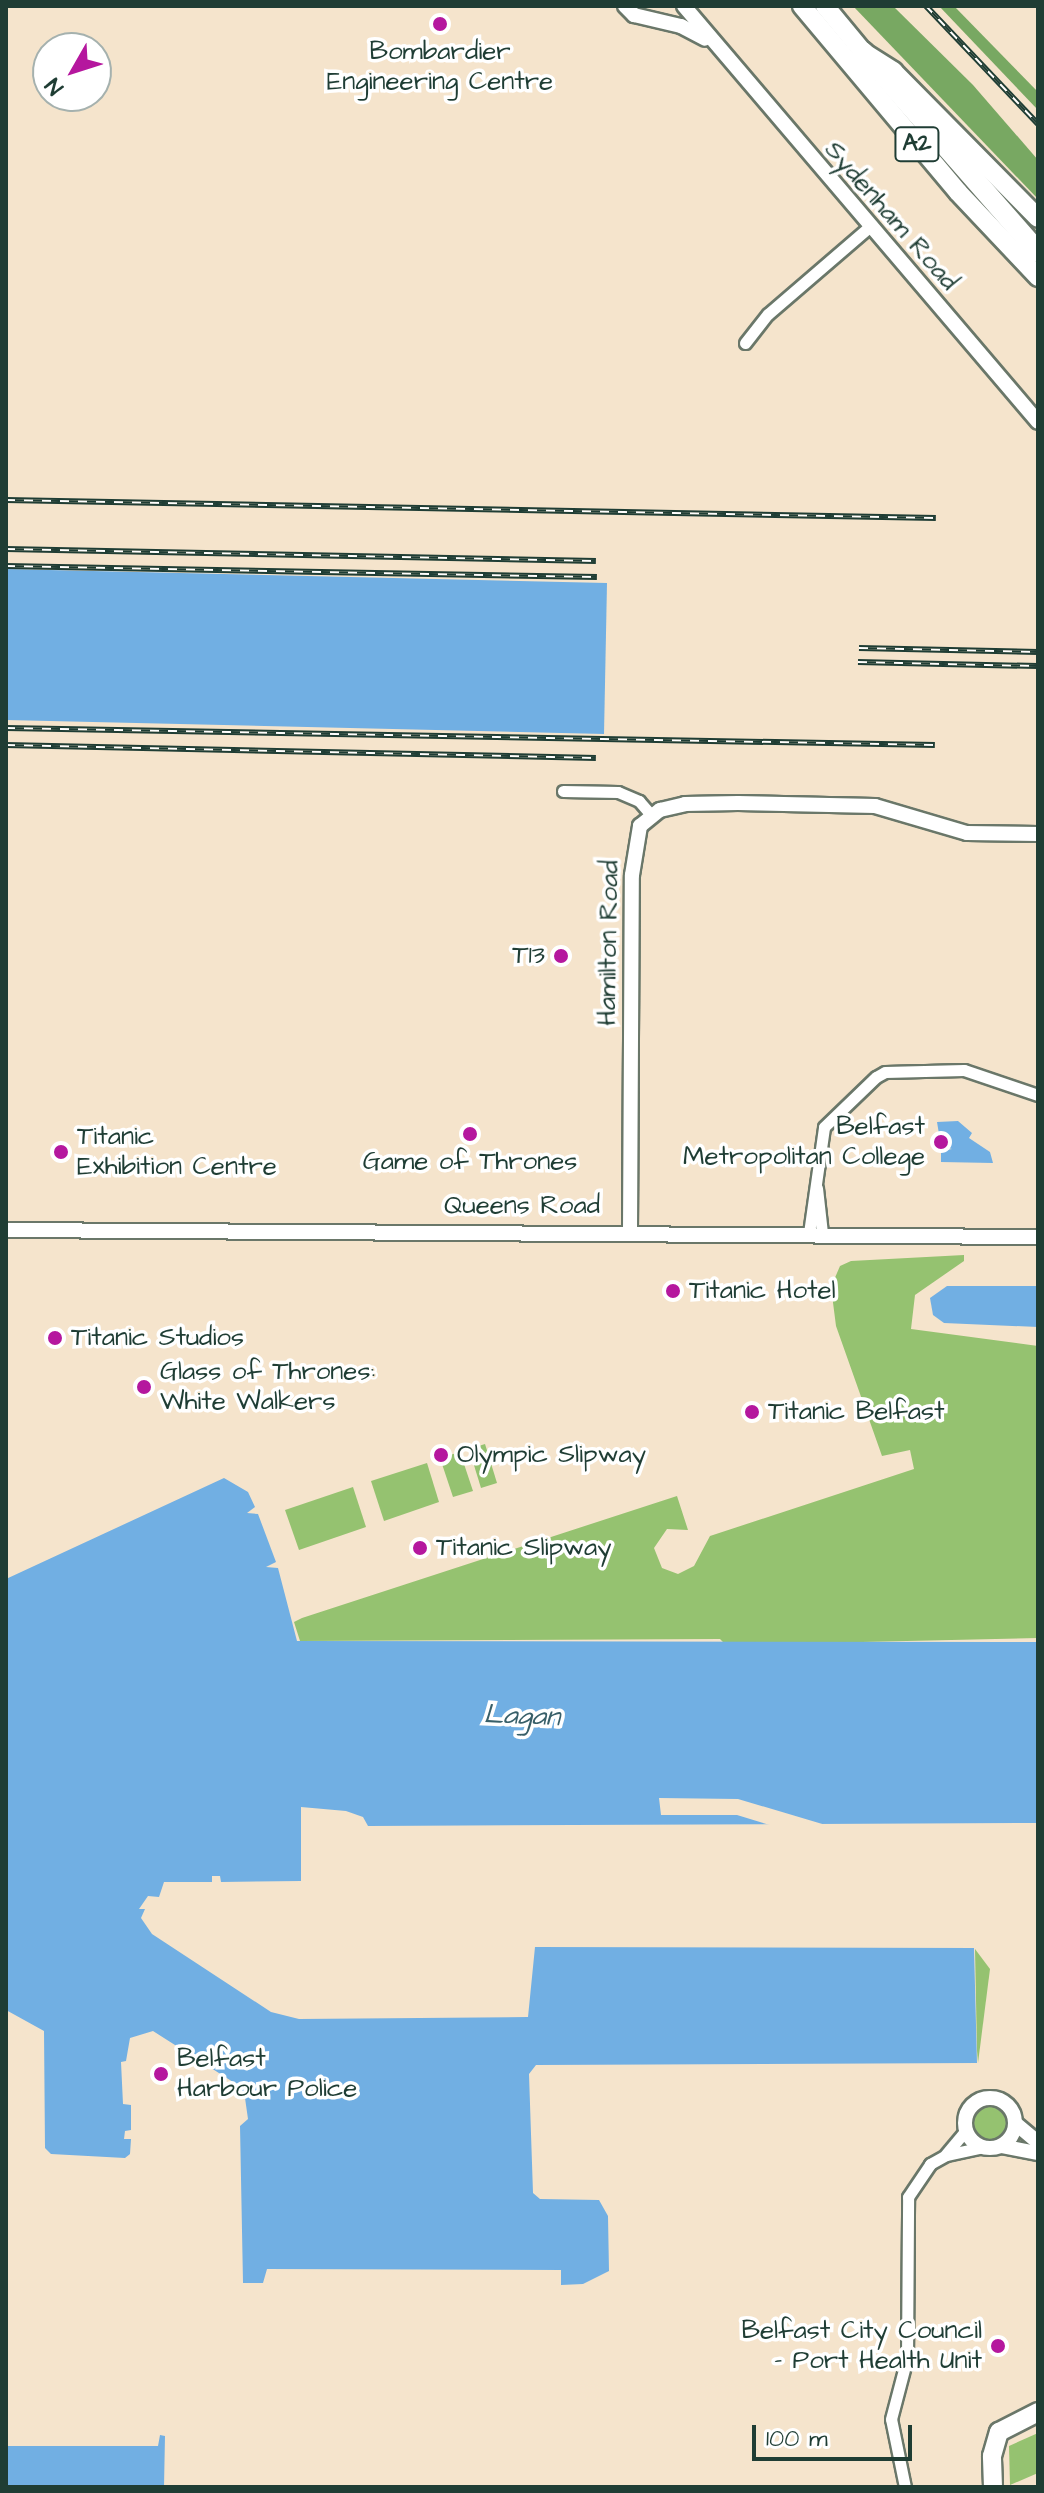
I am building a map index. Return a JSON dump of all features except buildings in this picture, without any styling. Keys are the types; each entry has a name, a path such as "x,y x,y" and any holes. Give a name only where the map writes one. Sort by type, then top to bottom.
{"highway":[{"path":"863,52 1038,252"}],"main road":[{"name":"A2","path":"802,6 968,204 1038,277"},
{"name":"A2","path":"825,6 863,52 893,71 1038,218"},
{"path":"993,2487 992,2456 999,2432 1038,2412"}],"street":[{"name":"Sydenham Road","path":"625,6 634,15 661,12 709,41"},
{"name":"Sydenham Road","path":"684,6 709,41 1038,422"},
{"path":"745,343 768,314 869,227"},
{"path":"563,791 618,792 639,801 651,815 685,804 875,806 967,833 1038,834"},
{"name":"Hamilton Road","path":"630,1230 632,875 640,826 651,815"},
{"path":"815,1233 818,1151 830,1120 885,1072 964,1070 1038,1095"},
{"name":"Queens Road","path":"6,1230 630,1230 1038,1237"},
{"path":"905,2487 891,2419 907,2358 905,2212 917,2178 946,2155 966,2130 971,2107 989,2098 1008,2105 1015,2123 1038,2142"},
{"path":"1001,2146 1015,2123"},
{"path":"966,2130 984,2147"},
{"path":"946,2155 1001,2146 1038,2153"}],"green space":[{"path":"853,6 893,6 973,85 1038,160 1038,199"},
{"path":"939,6 954,6 1038,92 1038,110"},
{"path":"964,1255 964,1261 915,1295 911,1329 1038,1346 1038,1638 726,1645 720,1639 300,1641 294,1622 302,1618 677,1496 688,1530 667,1529 654,1548 662,1568 678,1574 694,1566 710,1536 914,1469 910,1450 882,1456 836,1326 831,1287 840,1266 851,1261"},
{"path":"485,1444 497,1483 481,1488 469,1449"},
{"path":"460,1452 473,1491 453,1497 440,1458"},
{"path":"427,1463 439,1502 384,1521 371,1481"},
{"path":"353,1487 366,1527 299,1550 285,1510"},
{"path":"975,1949 990,1969 978,2063 977,2050"},
{"path":"991,2106 1004,2111 1009,2124 1004,2137 991,2142 978,2137 973,2124 978,2111"},
{"path":"1038,2433 1038,2473 1010,2485 1009,2446"}],"water":[{"path":"6,569 607,583 604,734 6,720"},
{"path":"958,1121 972,1133 969,1138 990,1152 993,1163 941,1162 941,1151 952,1149 941,1146 937,1122"},
{"path":"947,1286 1038,1286 1038,1327 944,1323 933,1315 930,1298"},
{"name":"Lagan","path":"224,1478 248,1492 255,1507 247,1513 258,1514 276,1562 266,1567 278,1568 297,1641 1038,1642 1038,1823 368,1826 363,1817 346,1811 301,1807 301,1881 221,1882 220,1876 212,1876 212,1882 164,1882 159,1897 148,1896 139,1909 145,1909 141,1918 152,1934 271,2012 299,2019 528,2017 535,1947 974,1948 977,2063 536,2065 529,2074 533,2193 540,2199 599,2200 608,2216 609,2271 583,2284 561,2285 561,2270 267,2269 263,2283 243,2283 240,2126 248,2119 245,2098 233,2082 153,2031 130,2038 126,2061 121,2062 123,2104 131,2105 131,2130 125,2131 124,2139 131,2139 130,2154 125,2158 51,2154 45,2148 44,2031 6,2010 6,1579"},
{"path":"160,2435 165,2436 164,2487 6,2487 6,2446 158,2446"}],"pier":[{"path":"659,1798 738,1799 829,1826 773,1826 737,1815 661,1815"}],"railway":[{"path":"926,6 1038,124"},
{"path":"6,500 936,518"},
{"path":"6,549 596,561"},
{"path":"6,566 597,577"},
{"path":"859,648 1038,652"},
{"path":"858,662 1038,666"},
{"path":"6,728 935,745"},
{"path":"6,745 596,758"}],"place":[{"name":"Bombardier Engineering Centre","path":"440,24"},
{"name":"T13","path":"561,956"},
{"name":"Game of Thrones","path":"470,1134"},
{"name":"Belfast Metropolitan College","path":"941,1142"},
{"name":"Titanic Exhibition Centre","path":"61,1152"},
{"name":"Titanic Hotel","path":"673,1291"},
{"name":"Titanic Studios","path":"55,1338"},
{"name":"Glass of Thrones: White Walkers","path":"144,1387"},
{"name":"Titanic Belfast","path":"752,1412"},
{"name":"Olympic Slipway","path":"441,1455"},
{"name":"Titanic Slipway","path":"420,1548"},
{"name":"Belfast Harbour Police","path":"161,2074"},
{"name":"Belfast City Council - Port Health Unit","path":"998,2346"}]}
